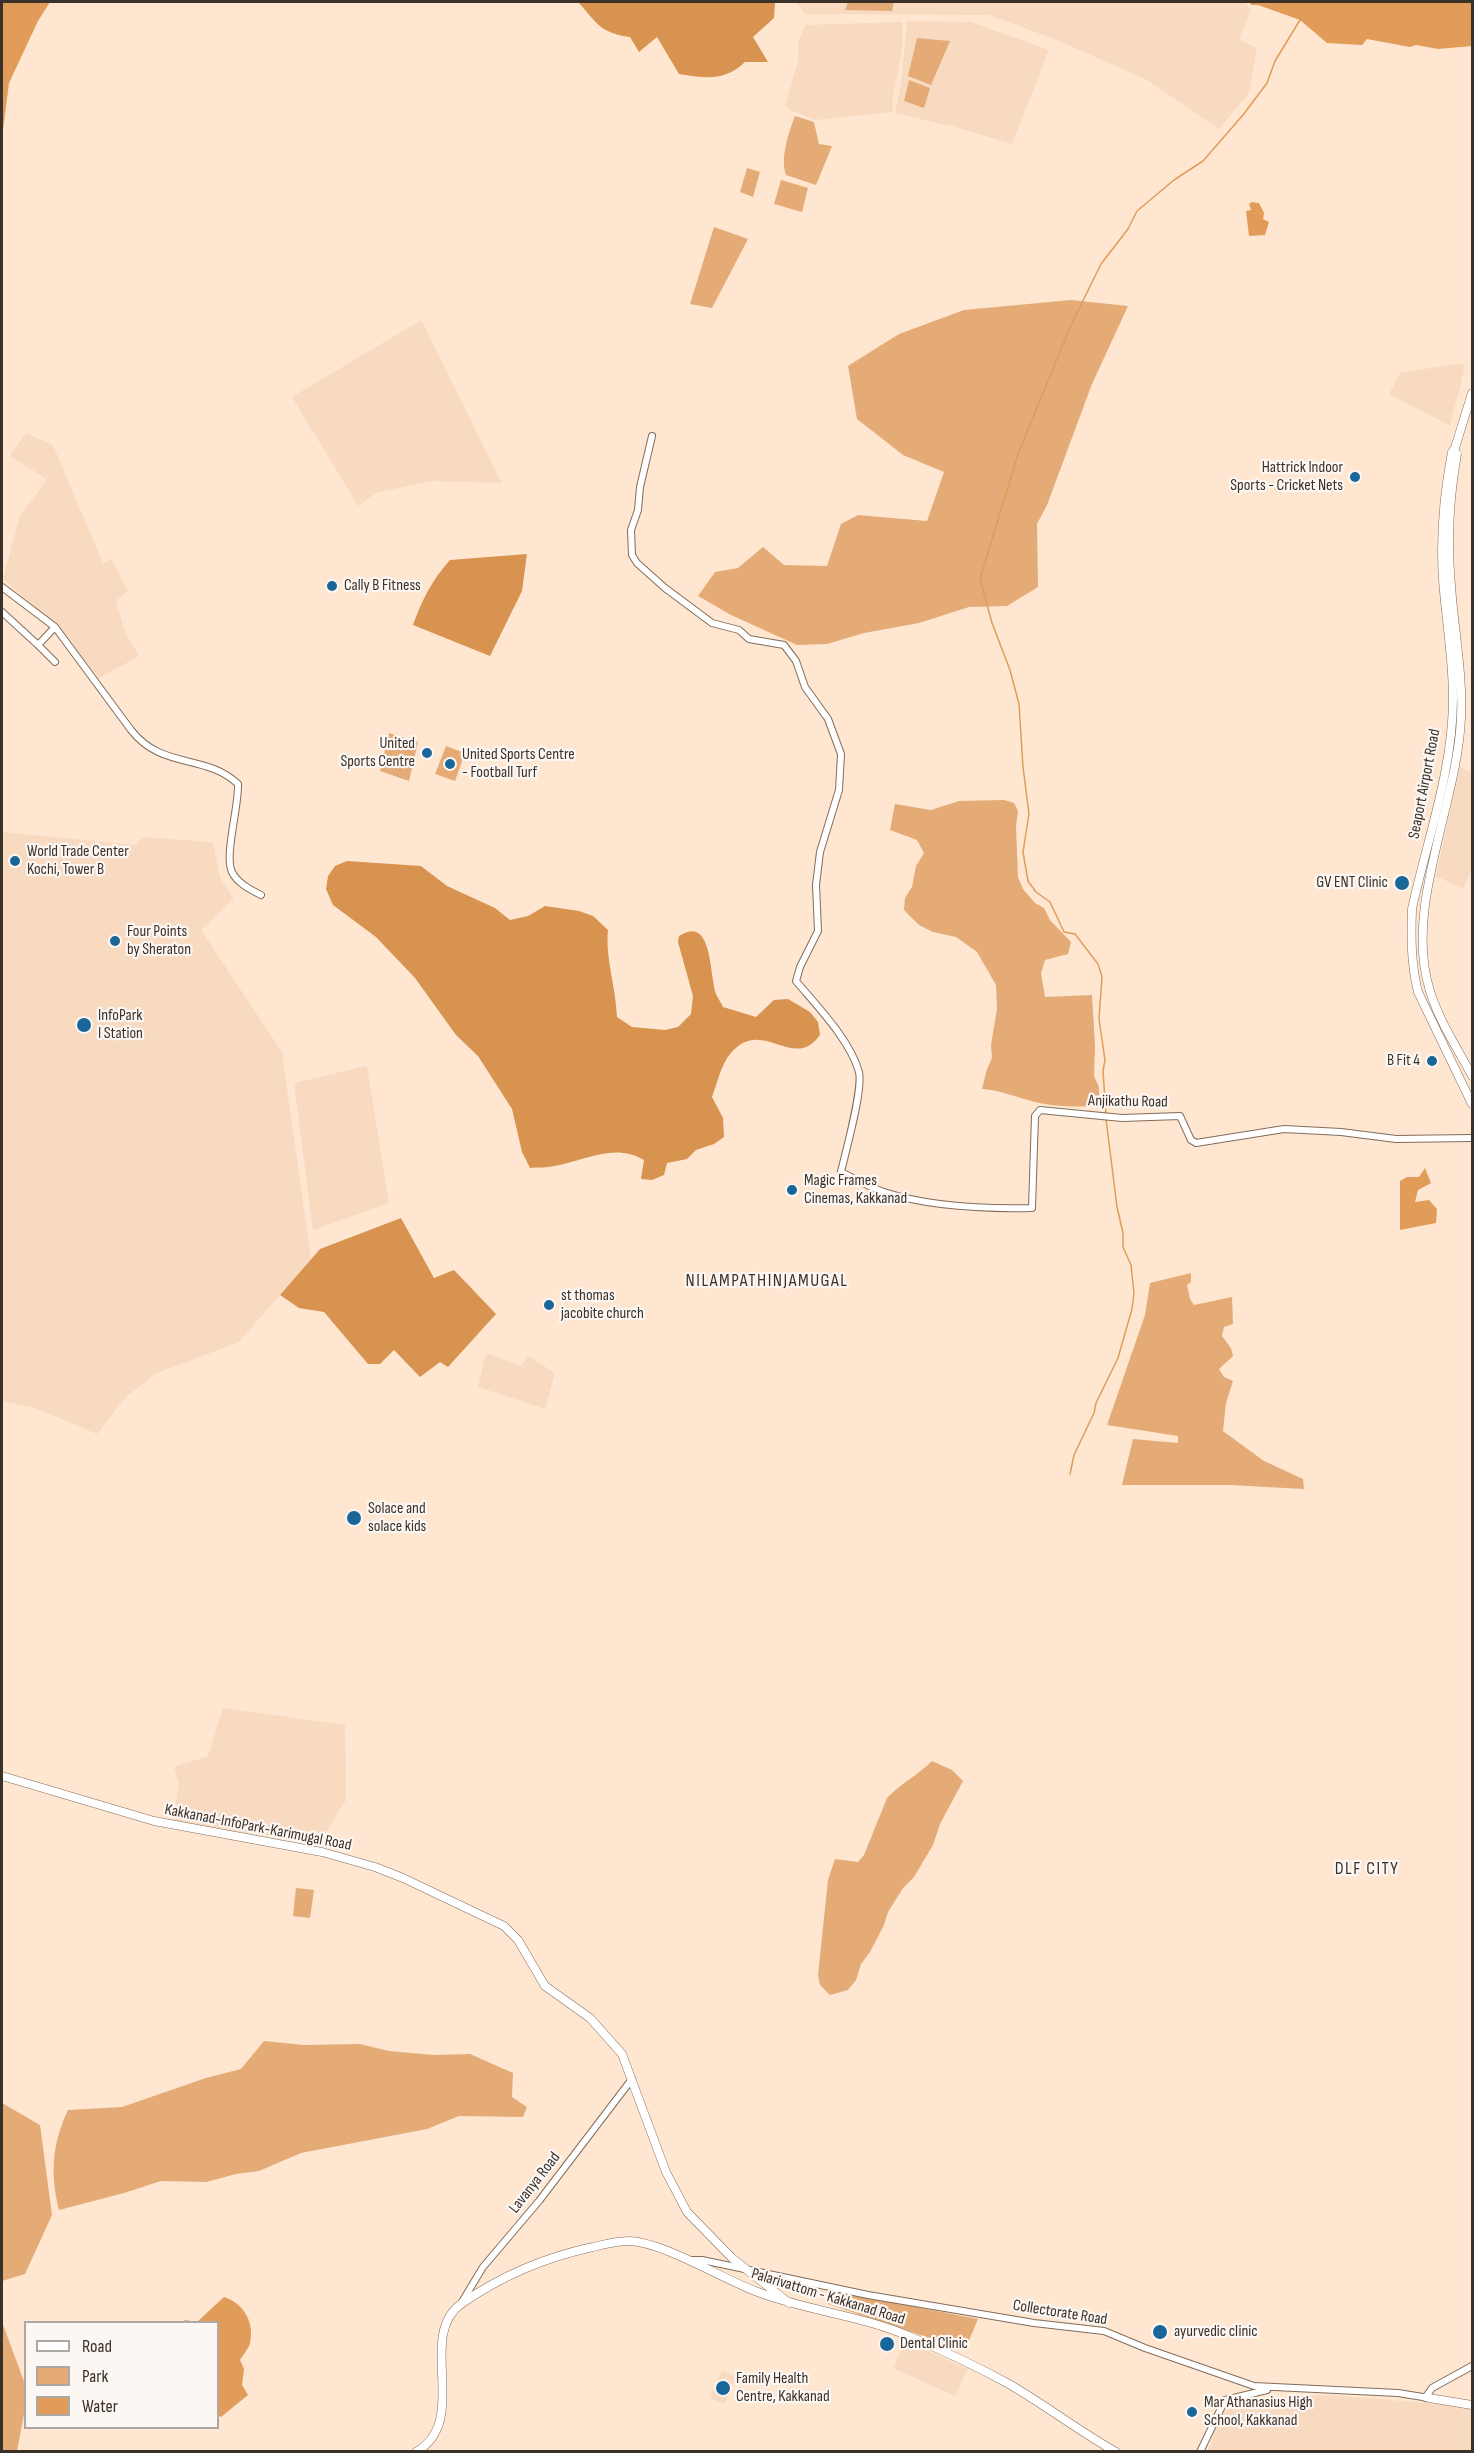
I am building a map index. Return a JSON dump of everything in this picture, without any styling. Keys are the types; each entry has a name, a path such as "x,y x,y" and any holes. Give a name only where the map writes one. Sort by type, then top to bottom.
{"main road":[{"path":"1473,393 1455,448 1457,453 1451,490 1449,525 1450,583 1461,715 1455,772 1424,910 1426,973 1429,990 1473,1076"},
{"name":"Seaport Airport Road","path":"1455,448 1451,457 1444,501 1442,543 1453,698 1445,771 1430,819 1412,909 1413,972 1427,1013 1473,1104"},
{"path":"1430,819 1443,823"},
{"name":"Kakkanad-InfoPark-Karimugal Road","path":"2,1776 154,1821 322,1852 403,1878 504,1926 518,1940 545,1986 590,2018 622,2054 675,2193 699,2227 745,2270 789,2303"},
{"name":"Palarivattom - Kakkanad Road","path":"461,2304 499,2280 543,2260 572,2251 633,2241 687,2260 753,2291 789,2303 870,2322 910,2336 1010,2384 1055,2415 1116,2451"},
{"path":"416,2451 428,2441 438,2427 442,2410 444,2330 455,2308 461,2304"},
{"path":"1427,2397 1473,2403"}],"street":[{"name":"Anjikathu Road","path":"652,436 640,487 638,510 631,530 632,555 665,588 712,623 740,630 749,639 784,645 796,661 805,687 828,719 842,754 839,790 820,852 816,885 818,931 800,967 796,981 840,1035 859,1073 858,1094 841,1172 881,1191 908,1199 974,1207 1032,1208 1035,1116 1040,1110 1122,1118 1180,1116 1191,1140 1196,1143 1284,1129 1341,1132 1396,1139 1473,1138"},
{"path":"2,587 55,627 131,730 144,744 157,753 212,767 228,775 238,784 230,851 232,872 252,891 261,895"},
{"path":"2,612 55,662"},
{"path":"38,645 55,627"},
{"name":"Lavanya Road","path":"461,2304 483,2267 539,2201 633,2078"},
{"name":"Collectorate Road","path":"687,2260 702,2260 877,2297 1034,2323 1104,2331 1145,2348 1254,2386 1398,2393 1427,2397"},
{"path":"1427,2397 1432,2388 1473,2366"},
{"path":"1200,2451 1225,2400 1273,2388"},
{"path":"428,2441 430,2451"}],"shaded area":[{"path":"578,2 775,2 774,18 753,37 768,62 745,62 722,76 697,77 679,74 657,37 639,52 630,37 605,30"},
{"path":"796,2 1245,2 1251,10 1239,39 1257,48 1249,93 1219,129 1147,80 1057,40 989,15 805,14"},
{"path":"907,21 971,22 1049,50 1012,144 955,127 895,113 901,85"},
{"path":"902,22 902,50 892,102 893,112 815,120 785,106 798,61 798,42 805,25"},
{"path":"421,320 502,483 431,481 376,493 358,506 292,397"},
{"path":"1462,363 1465,367 1450,426 1389,394 1400,373"},
{"path":"26,433 53,445 103,563 111,559 128,590 116,601 125,633 139,656 99,678 55,625 3,579 20,516 47,479 10,456"},
{"path":"527,554 522,591 490,656 413,625 428,591 450,560"},
{"path":"1460,767 1472,773 1472,869 1463,889 1436,876"},
{"path":"2,832 135,845 143,837 213,842 220,878 234,899 201,930 282,1052 311,1259 239,1342 155,1374 126,1397 97,1434 35,1408 2,1401"},
{"path":"347,861 421,866 447,886 495,908 510,920 528,916 545,906 579,911 593,916 608,930 608,951 617,1017 632,1027 665,1030 678,1027 691,1014 693,996 678,942 679,936 690,931 698,933 704,939 716,994 723,1007 756,1017 774,1000 788,999 810,1012 818,1022 820,1035 810,1045 799,1049 754,1040 742,1044 730,1054 712,1097 723,1118 724,1137 714,1144 696,1150 687,1159 667,1163 664,1175 652,1180 641,1179 644,1160 622,1153 599,1154 551,1167 530,1168 522,1152 512,1109 478,1056 456,1035 415,978 376,937 333,905 326,889 328,876 335,866"},
{"path":"367,1066 389,1203 313,1230 294,1083"},
{"path":"401,1218 434,1278 454,1270 496,1314 448,1367 440,1362 420,1377 394,1350 380,1364 368,1364 324,1312 299,1308 280,1295 320,1249"},
{"path":"486,1353 521,1366 528,1356 555,1373 545,1409 478,1387"},
{"path":"223,1708 345,1725 346,1800 319,1844 173,1822 179,1783 174,1767 208,1756"},
{"path":"905,2341 968,2369 955,2396 893,2368"},
{"name":"Family Health Centre, Kakkanad","path":"722,2371 736,2377 724,2404 710,2398"},
{"path":"1330,2395 1472,2407 1472,2451 1208,2452 1217,2424 1227,2409 1237,2401"}],"green space":[{"path":"848,2 894,2 892,11 845,10"},
{"path":"917,38 950,41 931,85 908,76"},
{"path":"909,80 930,88 924,108 904,101"},
{"path":"795,116 814,122 819,144 832,146 816,185 786,175 785,153"},
{"path":"747,168 760,172 753,197 740,192"},
{"path":"781,180 808,188 802,212 774,204"},
{"path":"714,227 748,239 712,308 690,304"},
{"path":"1071,300 1128,306 1092,384 1047,505 1037,524 1038,587 1007,606 969,607 919,623 864,633 827,644 797,645 731,615 698,596 715,572 738,568 763,547 784,565 827,566 841,524 858,515 927,521 944,472 903,455 857,419 848,366 899,334 964,310"},
{"path":"389,733 418,742 409,781 380,771"},
{"name":"United Sports Centre - Football Turf","path":"446,746 465,753 455,781 435,774"},
{"path":"1004,800 1014,803 1018,811 1016,826 1018,877 1023,889 1035,903 1044,908 1050,920 1071,942 1068,954 1045,960 1041,973 1045,997 1092,995 1094,1076 1099,1087 1099,1106 1045,1104 982,1089 992,1058 991,1045 997,1009 996,985 977,952 956,937 933,932 919,925 904,910 905,898 912,887 916,866 924,853 917,840 890,830 895,804 931,810 959,801"},
{"path":"1191,1273 1191,1282 1187,1285 1194,1305 1232,1297 1233,1324 1224,1327 1222,1336 1231,1348 1233,1356 1219,1369 1224,1377 1233,1381 1226,1403 1223,1431 1264,1461 1303,1479 1304,1489 1230,1485 1122,1485 1133,1439 1178,1443 1178,1436 1107,1425 1145,1315 1150,1283"},
{"path":"932,1761 952,1770 963,1781 940,1824 933,1845 914,1877 903,1888 888,1912 870,1952 861,1964 856,1980 848,1990 830,1995 820,1985 818,1975 828,1880 835,1859 858,1862 864,1855 887,1798"},
{"path":"296,1888 314,1890 310,1918 293,1916"},
{"path":"264,2041 304,2045 360,2044 389,2051 434,2055 470,2054 513,2073 512,2097 527,2107 523,2117 459,2116 427,2129 301,2153 259,2171 206,2182 161,2181 59,2210 54,2184 54,2159 68,2110 122,2107 206,2078 241,2069"},
{"path":"2,2103 40,2125 52,2215 25,2274 2,2281"},
{"path":"828,2290 978,2319 965,2350 828,2304"},
{"path":"2,2322 24,2381 24,2414 17,2451 2,2451"}],"water":[{"path":"2,2 50,2 38,21 9,83 2,138"},
{"path":"1248,2 1472,2 1472,46 1438,49 1416,45 1410,47 1367,39 1362,45 1327,43 1300,20"},
{"path":"1259,203 1264,213 1263,219 1269,222 1265,235 1249,236 1246,211 1251,210 1249,204"},
{"path":"1425,1168 1431,1183 1418,1190 1415,1202 1429,1200 1437,1209 1436,1223 1400,1230 1400,1181 1407,1177 1419,1177"},
{"path":"224,2297 237,2304 246,2314 251,2335 250,2343 240,2360 244,2369 242,2385 248,2395 221,2417 219,2416 219,2321 198,2321"}],"waterway":[{"path":"1106,1115 1103,1071 1105,1060 1099,1019 1102,977 1098,964 1075,934 1064,932 1050,902 1036,892 1028,881 1023,852 1029,814 1019,704 980,579 1018,454 1071,325 1101,264 1128,229 1137,211 1174,180 1203,161 1243,115 1267,83 1275,61 1300,20"},
{"path":"1070,1474 1074,1455 1118,1358 1132,1309 1134,1293 1131,1265 1123,1247 1123,1233 1117,1207 1106,1119"}],"place":[{"name":"Hattrick Indoor Sports - Cricket Nets","path":"1355,477"},
{"name":"Cally B Fitness","path":"332,586"},
{"name":"United Sports Centre","path":"427,753"},
{"name":"United Sports Centre - Football Turf","path":"450,764"},
{"name":"World Trade Center Kochi, Tower B","path":"15,861"},
{"name":"GV ENT Clinic","path":"1402,883"},
{"name":"Four Points by Sheraton","path":"115,941"},
{"name":"InfoPark I Station","path":"84,1025"},
{"name":"B Fit 4","path":"1432,1061"},
{"name":"Magic Frames Cinemas, Kakkanad","path":"792,1190"},
{"name":"st thomas jacobite church","path":"549,1305"},
{"name":"Solace and solace kids","path":"354,1518"},
{"name":"ayurvedic clinic","path":"1160,2332"},
{"name":"Dental Clinic","path":"887,2344"},
{"name":"Family Health Centre, Kakkanad","path":"723,2388"},
{"name":"Mar Athanasius High School, Kakkanad","path":"1192,2412"}],"district":[{"name":"NILAMPATHINJAMUGAL","path":"767,1281"},
{"name":"DLF CITY","path":"1367,1869"}]}
